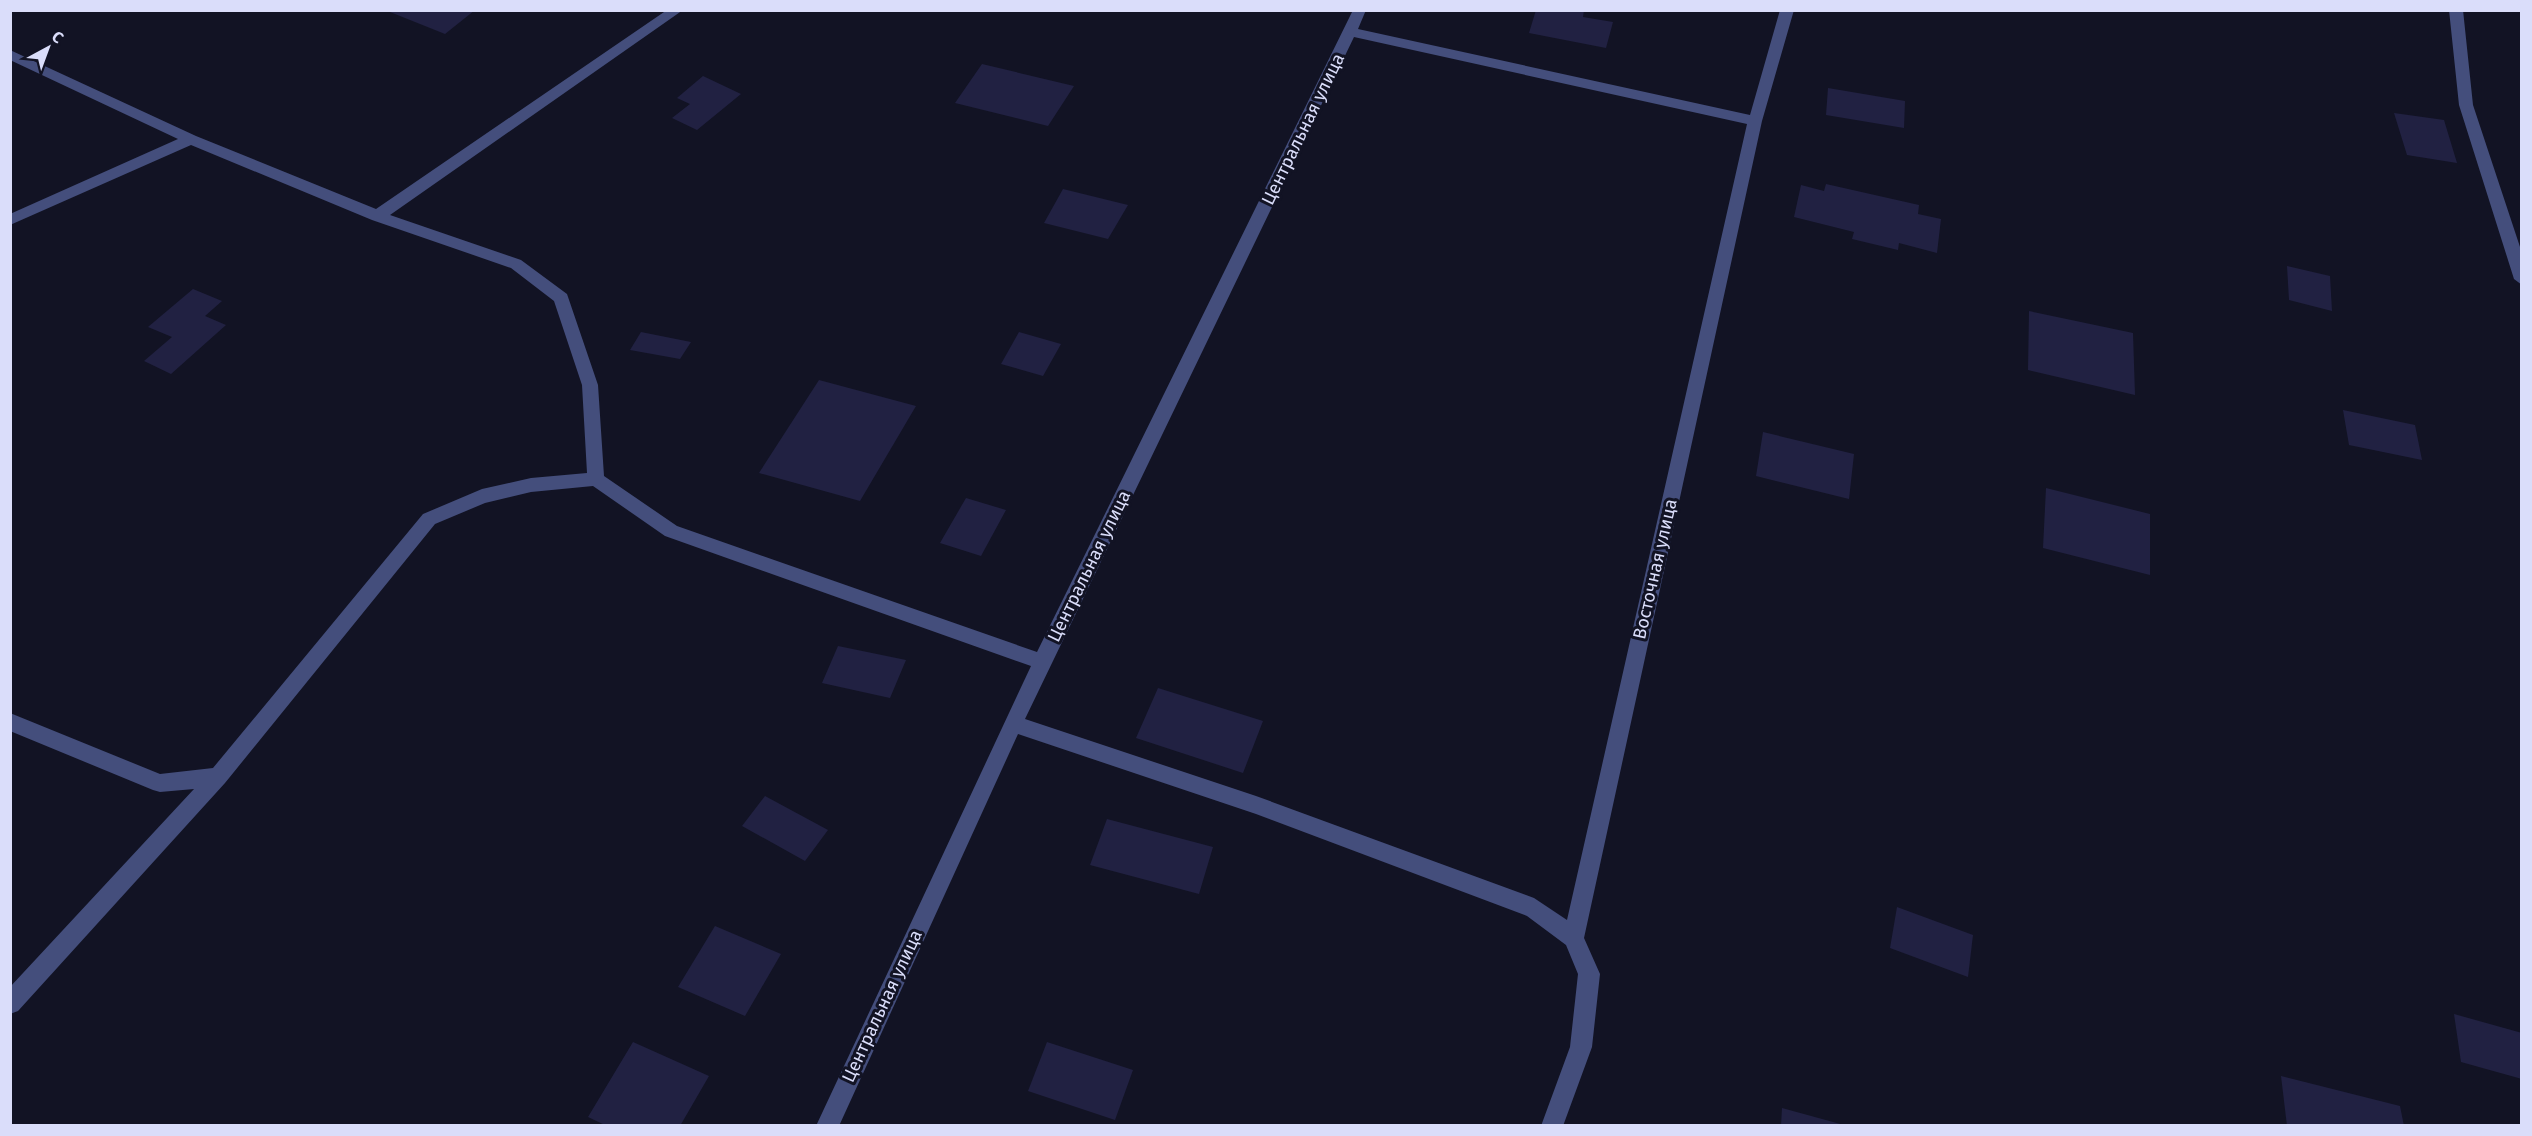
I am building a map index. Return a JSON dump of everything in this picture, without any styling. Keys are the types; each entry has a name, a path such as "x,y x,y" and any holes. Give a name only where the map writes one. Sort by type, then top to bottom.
{"street":[{"path":"377,216 677,10"},
{"name":"Центральная улица","path":"827,1125 1042,662 1360,10"},
{"name":"Восточная улица","path":"1574,938 1755,121 1787,10"},
{"path":"2457,10 2466,105 2522,279"},
{"path":"1351,32 1755,121"},
{"path":"10,54 191,139 377,216 516,264 561,298 590,385 596,479"},
{"path":"10,220 191,139"},
{"path":"10,1003 218,777 429,519 482,496 531,485 596,479 671,531 1042,662"},
{"path":"10,722 160,783 218,777"},
{"path":"1013,724 1256,805 1534,908 1574,938 1589,974 1581,1047 1552,1125"}],"building":[{"path":"385,10 475,10 445,34"},
{"path":"1536,10 1584,10 1583,17 1613,22 1606,48 1529,33"},
{"path":"982,64 1074,86 1048,126 955,103"},
{"path":"703,76 741,94 697,130 672,118 690,104 677,98"},
{"path":"1828,88 1905,101 1904,128 1826,115"},
{"path":"2394,113 2444,120 2457,163 2407,155"},
{"path":"1826,184 1919,205 1918,214 1941,219 1937,253 1899,243 1898,250 1852,239 1854,232 1794,217 1801,185 1824,191"},
{"path":"1063,189 1128,205 1108,239 1044,223"},
{"path":"2287,266 2330,276 2332,311 2289,300"},
{"path":"193,289 222,301 205,316 226,325 171,374 144,361 172,337 148,327"},
{"path":"2029,311 2133,333 2135,395 2028,370"},
{"path":"641,332 691,342 680,359 630,350"},
{"path":"1019,332 1061,344 1043,376 1001,364"},
{"path":"819,380 916,406 860,501 759,473"},
{"path":"2343,410 2415,425 2422,460 2349,445"},
{"path":"1763,432 1854,454 1849,499 1756,476"},
{"path":"2046,488 2150,514 2150,575 2043,548"},
{"path":"966,498 1006,510 981,556 940,543"},
{"path":"838,646 906,660 890,698 822,683"},
{"path":"1158,688 1263,721 1243,773 1136,738"},
{"path":"765,796 828,830 805,861 742,826"},
{"path":"1107,819 1213,847 1199,894 1090,865"},
{"path":"1897,907 1973,935 1968,977 1890,948"},
{"path":"715,926 781,954 745,1016 678,987"},
{"path":"2454,1014 2522,1033 2522,1079 2461,1062"},
{"path":"633,1042 709,1076 680,1126 607,1126 588,1117"},
{"path":"1047,1042 1133,1070 1115,1120 1028,1091"},
{"path":"2281,1076 2400,1106 2404,1126 2287,1126"},
{"path":"1782,1108 1844,1125 1844,1126 1781,1126"}]}
